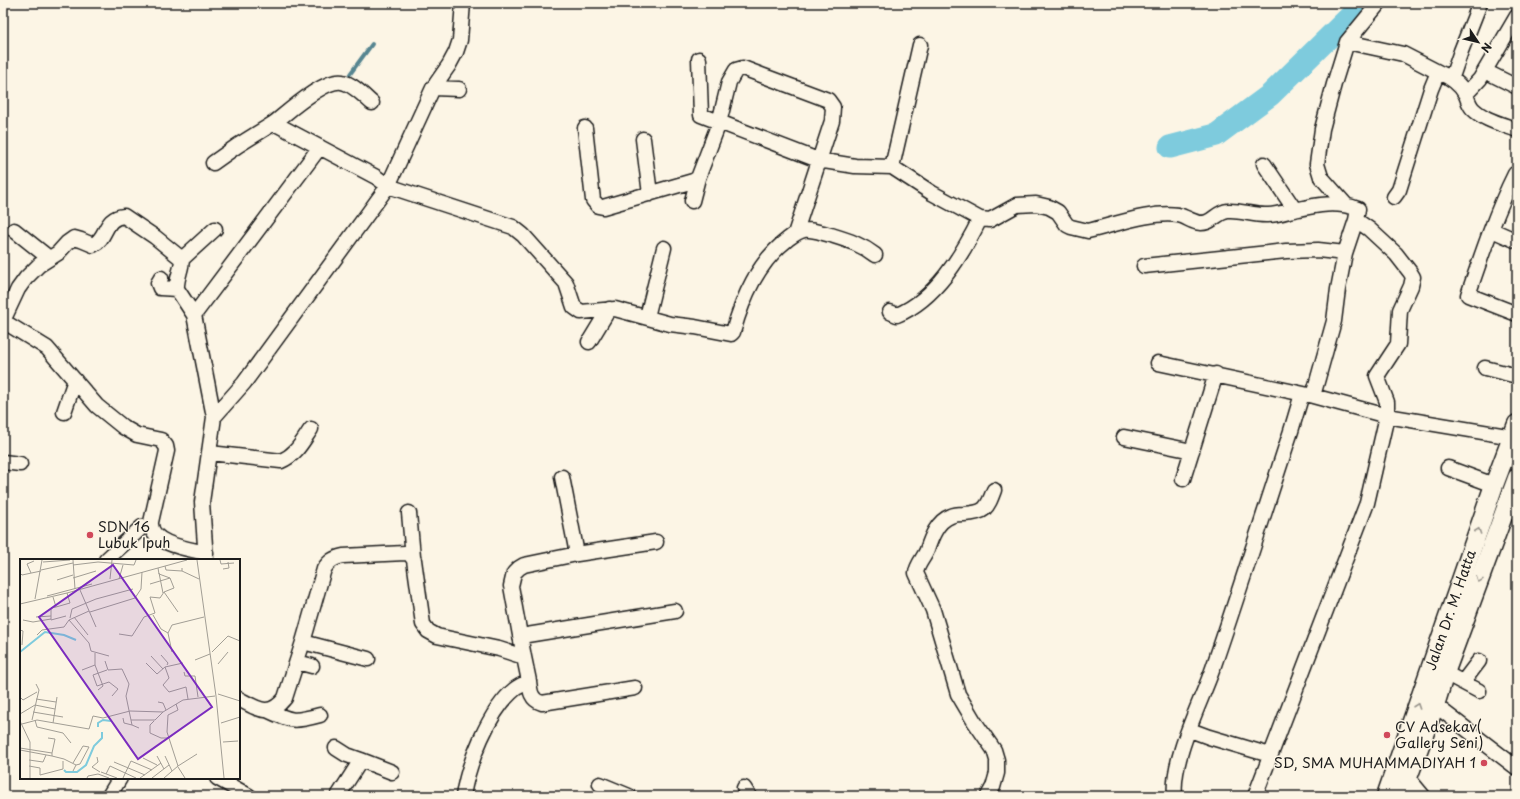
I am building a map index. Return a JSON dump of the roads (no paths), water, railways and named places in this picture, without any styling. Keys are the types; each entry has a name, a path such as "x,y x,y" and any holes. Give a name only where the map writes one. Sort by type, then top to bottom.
{"main road":[{"name":"Jalan Dr. M. Hatta","path":"1401,796 1402,773 1494,486 1515,431"},
{"name":"Jalan Dr. M. Hatta","path":"1386,796 1402,773 1435,705 1445,673 1517,478"}],"street":[{"path":"214,417 244,383 388,186 433,88 456,52 460,40 464,3"},
{"path":"1345,204 1321,177 1317,164 1322,129 1347,42 1379,3"},
{"path":"1452,77 1460,51 1480,3"},
{"path":"1466,94 1480,79 1517,16"},
{"path":"1347,42 1403,54 1438,72 1452,77 1466,94 1471,107 1482,117 1517,130"},
{"path":"892,167 920,45"},
{"path":"699,59 700,114 702,116 818,160 855,166 892,167 932,193 980,219 990,220 1017,205 1036,204 1049,207 1058,212 1070,227 1088,231 1148,217 1166,215 1179,215 1201,223 1208,222 1217,214 1228,211 1255,215 1269,215 1332,204 1345,204 1358,209 1345,253 1334,321 1292,431 1212,669 1178,761 1174,786 1176,796"},
{"path":"692,201 698,178 719,123 729,82 736,70 743,68 824,98 832,104 834,111 832,121 795,234"},
{"path":"1485,71 1517,87"},
{"path":"1394,197 1399,190 1431,89 1438,72"},
{"path":"213,163 236,146 274,123 314,92 332,82 342,82 359,91 372,103"},
{"path":"433,88 459,89"},
{"path":"274,123 376,177 388,186 513,227 523,235 566,284 574,307 576,310 581,312 615,309 670,324 696,326 732,334 741,305 762,265 777,247 802,230 810,230 855,242 875,255"},
{"path":"585,128 593,200 595,204 603,207 693,181 698,178"},
{"path":"643,139 650,194"},
{"path":"194,315 320,147"},
{"path":"1264,164 1295,210"},
{"path":"1516,172 1508,188 1468,295 1517,314"},
{"path":"182,260 155,237 124,216 118,216 108,224 98,243 93,245 74,238 66,243 58,253 39,265 26,278 18,289 3,321 47,348 97,406 123,427 137,435 162,440 164,442 167,451 151,525 153,533 163,541 206,556 202,502 214,417 194,315 178,289 177,284 182,260 215,229"},
{"path":"890,312 898,315 910,310 931,292 950,270 970,240 980,219"},
{"path":"1255,796 1367,502 1387,416 1387,402 1377,376 1398,344 1400,310 1411,286 1413,277 1396,254 1369,229 1356,220"},
{"path":"14,230 49,258"},
{"path":"1492,230 1517,241"},
{"path":"647,317 664,248"},
{"path":"1144,266 1286,251 1318,250 1345,253"},
{"path":"161,278 158,283 160,288 178,289"},
{"path":"589,342 609,309"},
{"path":"1158,363 1216,374 1307,395 1387,416 1515,431"},
{"path":"1485,368 1517,376"},
{"path":"1183,479 1216,374"},
{"path":"64,412 75,380"},
{"path":"210,453 281,460 288,458 295,452 311,429"},
{"path":"1124,437 1192,451"},
{"path":"3,462 20,464"},
{"path":"1448,468 1494,486"},
{"path":"562,477 577,554"},
{"path":"988,796 993,787 997,773 994,750 958,694 933,610 916,573 929,542 940,525 951,516 973,514 985,509 989,504 994,490"},
{"path":"409,513 413,557 423,624 428,631 437,636 493,648 524,657"},
{"path":"107,559 142,527 151,525"},
{"path":"635,688 542,703 534,699 531,694 511,586 514,572 524,565 577,554 656,542"},
{"path":"267,710 273,709 285,698 324,569 328,562 343,556 405,553 410,554 413,557"},
{"path":"521,636 675,611"},
{"path":"303,642 368,659"},
{"path":"1463,682 1479,661"},
{"path":"297,662 312,666"},
{"path":"1445,673 1479,691"},
{"path":"463,796 465,784 475,754 488,725 503,703 515,689 529,681"},
{"path":"240,700 258,709 267,710 292,720 302,720 320,714"},
{"path":"1435,705 1516,765"},
{"path":"1190,730 1270,755"},
{"path":"336,748 347,755 392,772"},
{"path":"338,796 361,760"},
{"path":"1402,773 1423,796"},
{"path":"109,796 119,779"},
{"path":"219,779 250,796"},
{"path":"600,784 629,796"}],"waterway":[{"path":"1170,147 1216,135 1270,95 1364,3"},
{"path":"350,74 372,44"}],"place":[{"name":"SDN 16 Lubuk Ipuh","path":"90,535"},
{"name":"CV Adsekav( Gallery Seni)","path":"1387,735"},
{"name":"SD, SMA MUHAMMADIYAH 1","path":"1484,763"}]}
